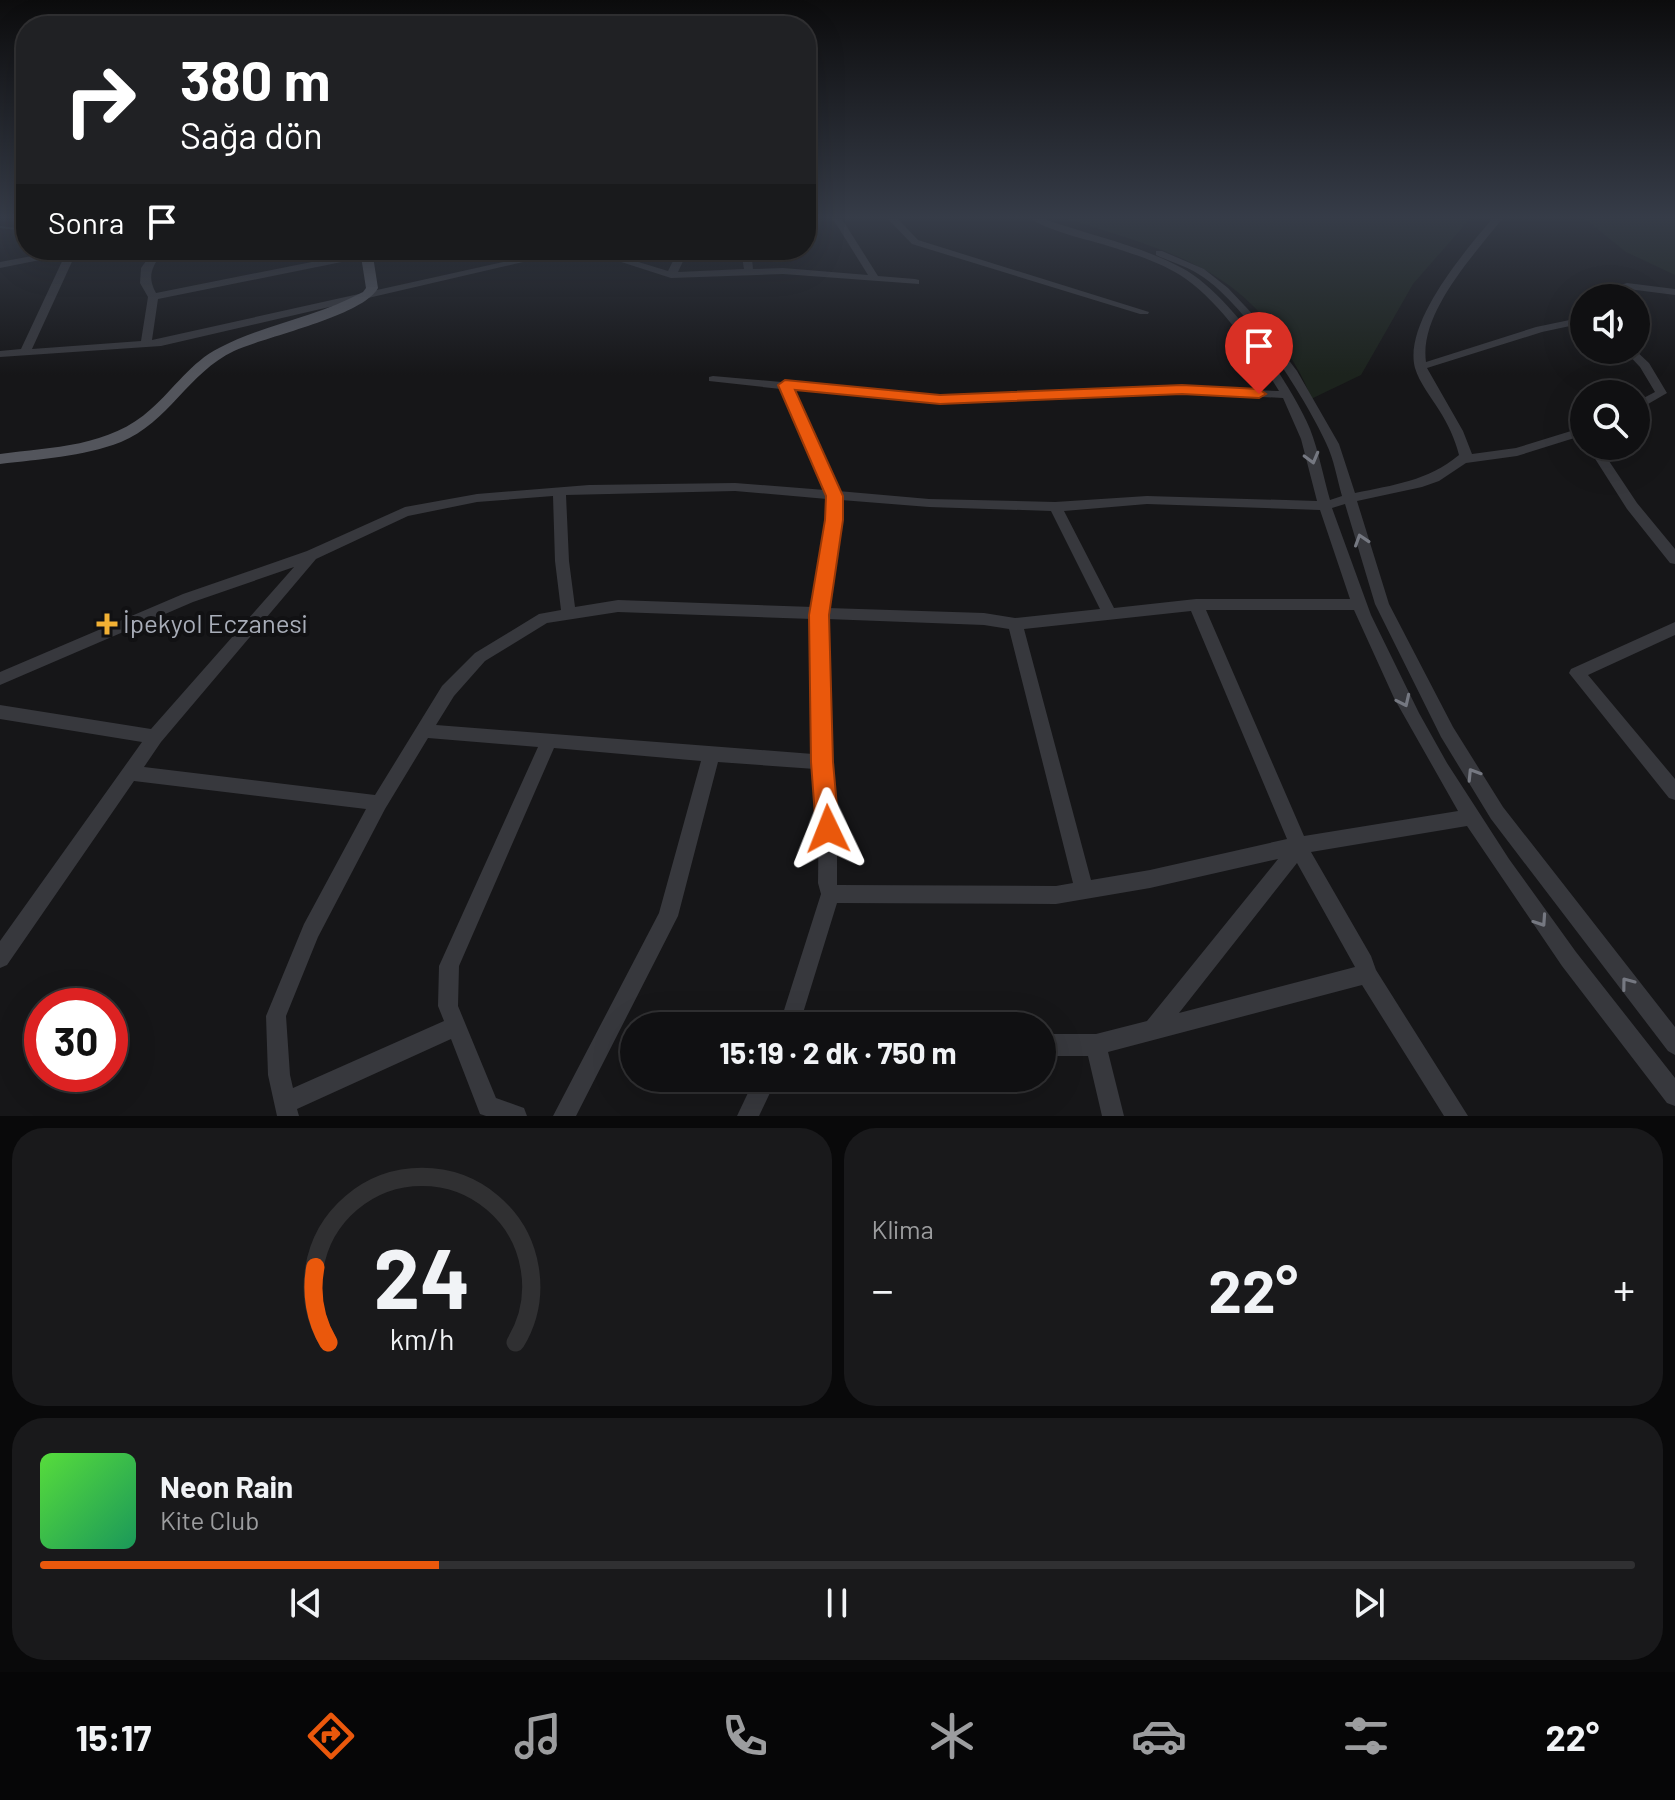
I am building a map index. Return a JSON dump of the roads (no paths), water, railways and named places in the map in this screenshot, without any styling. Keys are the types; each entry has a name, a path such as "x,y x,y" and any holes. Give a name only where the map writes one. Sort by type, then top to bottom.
{"main road":[{"path":"0,459 113,439 146,421 205,361 244,342 368,295 372,288 369,271"}],"street":[{"path":"25,352 63,271"},
{"path":"146,271 145,283 153,297 146,344"},
{"path":"153,297 276,271"},
{"path":"0,354 146,344 472,271"},
{"path":"658,271 671,275 782,271"},
{"path":"671,275 673,271"},
{"path":"784,271 915,282"},
{"path":"870,271 875,279"},
{"path":"1010,271 1144,312"},
{"path":"1179,271 1190,277 1242,330 1304,429 1325,506 1359,604 1412,717 1472,817 1565,957 1675,1095"},
{"path":"1201,271 1237,303 1306,396 1333,444 1382,604 1447,732 1497,813 1675,1044"},
{"path":"1457,271 1419,336 1420,367 1461,433 1464,459"},
{"path":"1650,289 1675,292"},
{"path":"1420,367 1540,329 1570,323"},
{"path":"1644,364 1661,393 1650,399"},
{"path":"713,379 940,400 1182,390 1284,395"},
{"path":"785,385 834,496 834,520 819,615 822,762 828,802 827,883 830,894 793,1012"},
{"path":"0,679 188,598 312,555 421,506 559,492 735,487 834,496 1055,507 1147,500 1325,506 1347,497 1387,493 1422,483 1464,459 1517,452 1570,436"},
{"path":"1602,460 1632,506 1675,559"},
{"path":"559,492 562,561 569,614"},
{"path":"1055,507 1108,611"},
{"path":"0,958 155,737 312,555"},
{"path":"454,1027 288,1109 279,1075 276,1016 311,931 379,803 448,691 480,657 544,618 618,606 984,619 1015,624 1108,611 1196,605 1359,604"},
{"path":"1196,605 1300,845 1367,974 1457,1116"},
{"path":"1015,624 1084,889"},
{"path":"1675,628 1577,673 1675,792"},
{"path":"0,712 155,737"},
{"path":"425,731 550,739 711,757 822,762"},
{"path":"516,1116 488,1106 448,1006 449,966 550,739"},
{"path":"564,1116 668,916 711,757"},
{"path":"130,773 379,803"},
{"path":"830,894 1020,896 1084,889 1150,879 1300,845 1472,817"},
{"path":"1155,1027 1300,845"},
{"path":"1056,1045 1096,1045 1155,1027 1367,974"},
{"path":"1096,1045 1113,1116"},
{"path":"748,1116 759,1092"}],"place":[{"name":"İpekyol Eczanesi","path":"107,624"}]}
